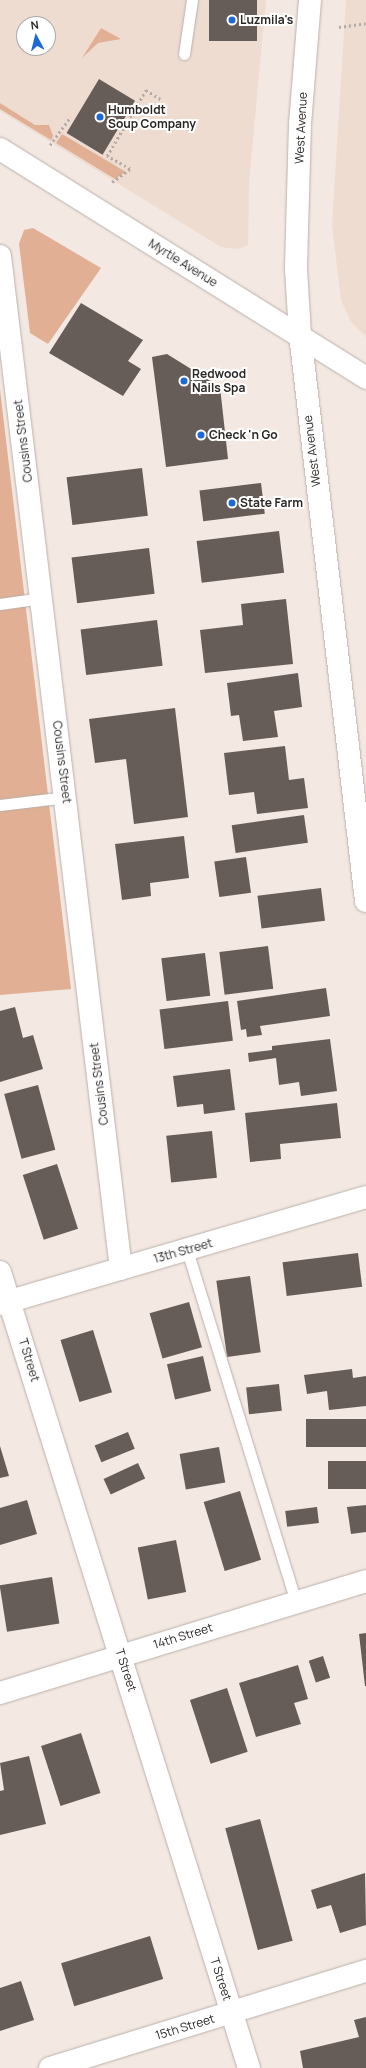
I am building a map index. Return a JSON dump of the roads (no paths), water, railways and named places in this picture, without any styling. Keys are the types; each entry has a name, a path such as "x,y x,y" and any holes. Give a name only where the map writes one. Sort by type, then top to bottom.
{"street":[{"name":"West Avenue","path":"310,0 300,124 296,269 300,334 366,901"},
{"name":"Myrtle Avenue","path":"0,149 300,334 366,378"},
{"name":"Cousins Street","path":"0,256 66,797 121,1269"},
{"name":"13th Street","path":"5,1303 366,1197"},
{"name":"T Street","path":"0,1272 5,1303 121,1655 249,2068"},
{"name":"14th Street","path":"0,1693 366,1581"},
{"name":"15th Street","path":"50,2068 366,1972"}],"lane":[{"path":"184,54 192,0"},
{"path":"0,604 42,598"},
{"path":"0,805 66,797"},
{"path":"187,1250 296,1602"}],"place":[{"name":"Luzmila's","path":"232,20"},
{"name":"Humboldt Soup Company","path":"100,117"},
{"name":"Redwood Nails Spa","path":"184,381"},
{"name":"Check 'n Go","path":"201,435"},
{"name":"State Farm","path":"232,503"}]}
